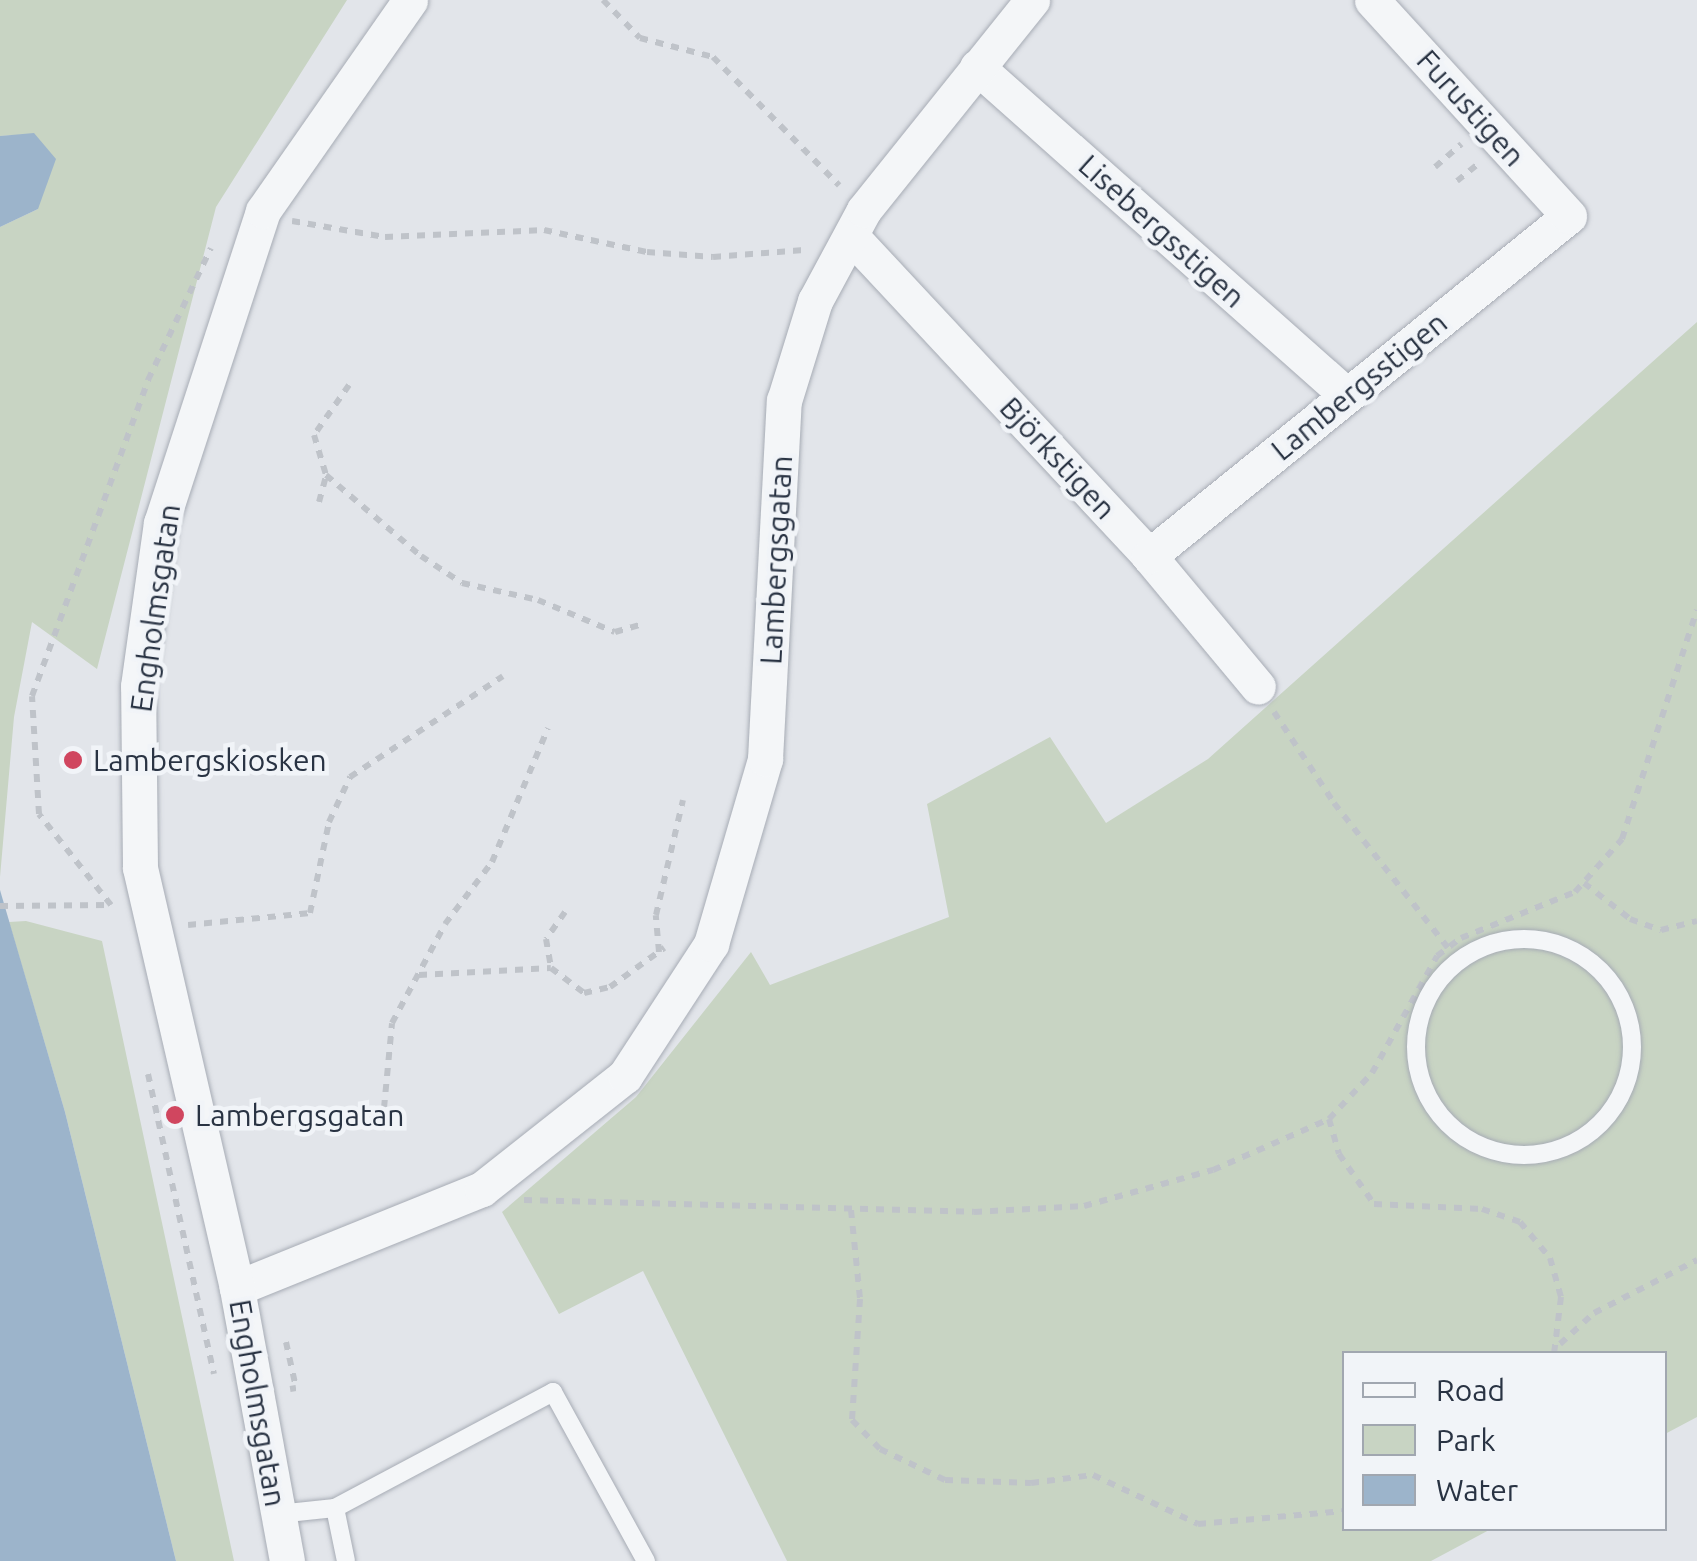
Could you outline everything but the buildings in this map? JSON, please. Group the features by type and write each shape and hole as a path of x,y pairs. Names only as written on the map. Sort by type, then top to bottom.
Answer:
{"street":[{"name":"Engholmsgatan","path":"286,1561 237,1288 140,868 138,686 161,523 263,211 410,0"},
{"name":"Lambergsgatan","path":"237,1288 466,1196 624,1076 711,944 765,759 784,400 815,301 852,233 1032,0"},
{"name":"Furustigen","path":"1372,0 1569,216"},
{"name":"Lisebergsstigen","path":"978,67 1347,396"},
{"name":"Lambergsstigen","path":"1149,556 1569,216"},
{"name":"Björkstigen","path":"852,233 1149,556 1258,687"}],"lane":[{"path":"1507,940 1536,940 1588,960 1608,980 1623,1004 1631,1059 1611,1111 1592,1132 1540,1154 1512,1155 1460,1134 1439,1115 1416,1065 1416,1035 1423,1008 1452,955 1507,940"},
{"path":"278,1514 335,1508 553,1392 646,1561"},
{"path":"335,1508 346,1561"}],"path":[{"path":"263,211 357,236 544,230 696,256 790,248 852,233 713,57 640,38 603,0"},
{"path":"319,502 326,475 314,435 349,386"},
{"path":"326,475 444,575 538,600 615,632 640,625"},
{"path":"466,1196 851,1210 1084,1206 1213,1170 1329,1119 1372,1074 1436,956 1452,955 1583,882 1622,840 1697,610"},
{"path":"153,932 244,916 310,913 329,822 350,776 502,676"},
{"path":"1258,687 1334,803 1452,955"},
{"path":"384,1108 392,1023 418,975 492,862 548,728"},
{"path":"659,954 656,915 683,800"},
{"path":"1583,882 1630,919 1661,930 1697,921"},
{"path":"0,906 111,904"},
{"path":"565,912 546,939 551,968 571,987 599,992 659,954 687,927 711,944"},
{"path":"418,975 551,968"},
{"path":"1329,1119 1356,1187 1374,1204 1482,1209 1520,1222 1550,1258 1561,1298 1559,1344"},
{"path":"851,1210 860,1298 852,1420 880,1449 945,1480 1031,1482 1093,1475 1198,1524 1342,1512"},
{"path":"1556,1351 1594,1313 1697,1260"}],"green space":[{"path":"0,0 347,0 216,207 97,669 32,622 14,717 0,877 0,227 38,209 34,134 0,136"},
{"path":"1697,322 1697,1417 1667,1433 1667,1351 1342,1351 1342,1531 1487,1531 1431,1561 787,1561 643,1271 559,1314 502,1212 636,1097 751,952 770,985 949,917 927,804 1050,737 1106,823 1208,759"},
{"path":"26,921 102,941 234,1561 176,1561 65,1112 9,922"}],"water":[{"path":"34,133 56,159 38,209 0,227 0,136"},
{"path":"0,890 65,1112 176,1561 0,1561"}],"place":[{"name":"Lambergskiosken","path":"73,760"},
{"name":"Lambergsgatan","path":"175,1115"}]}
